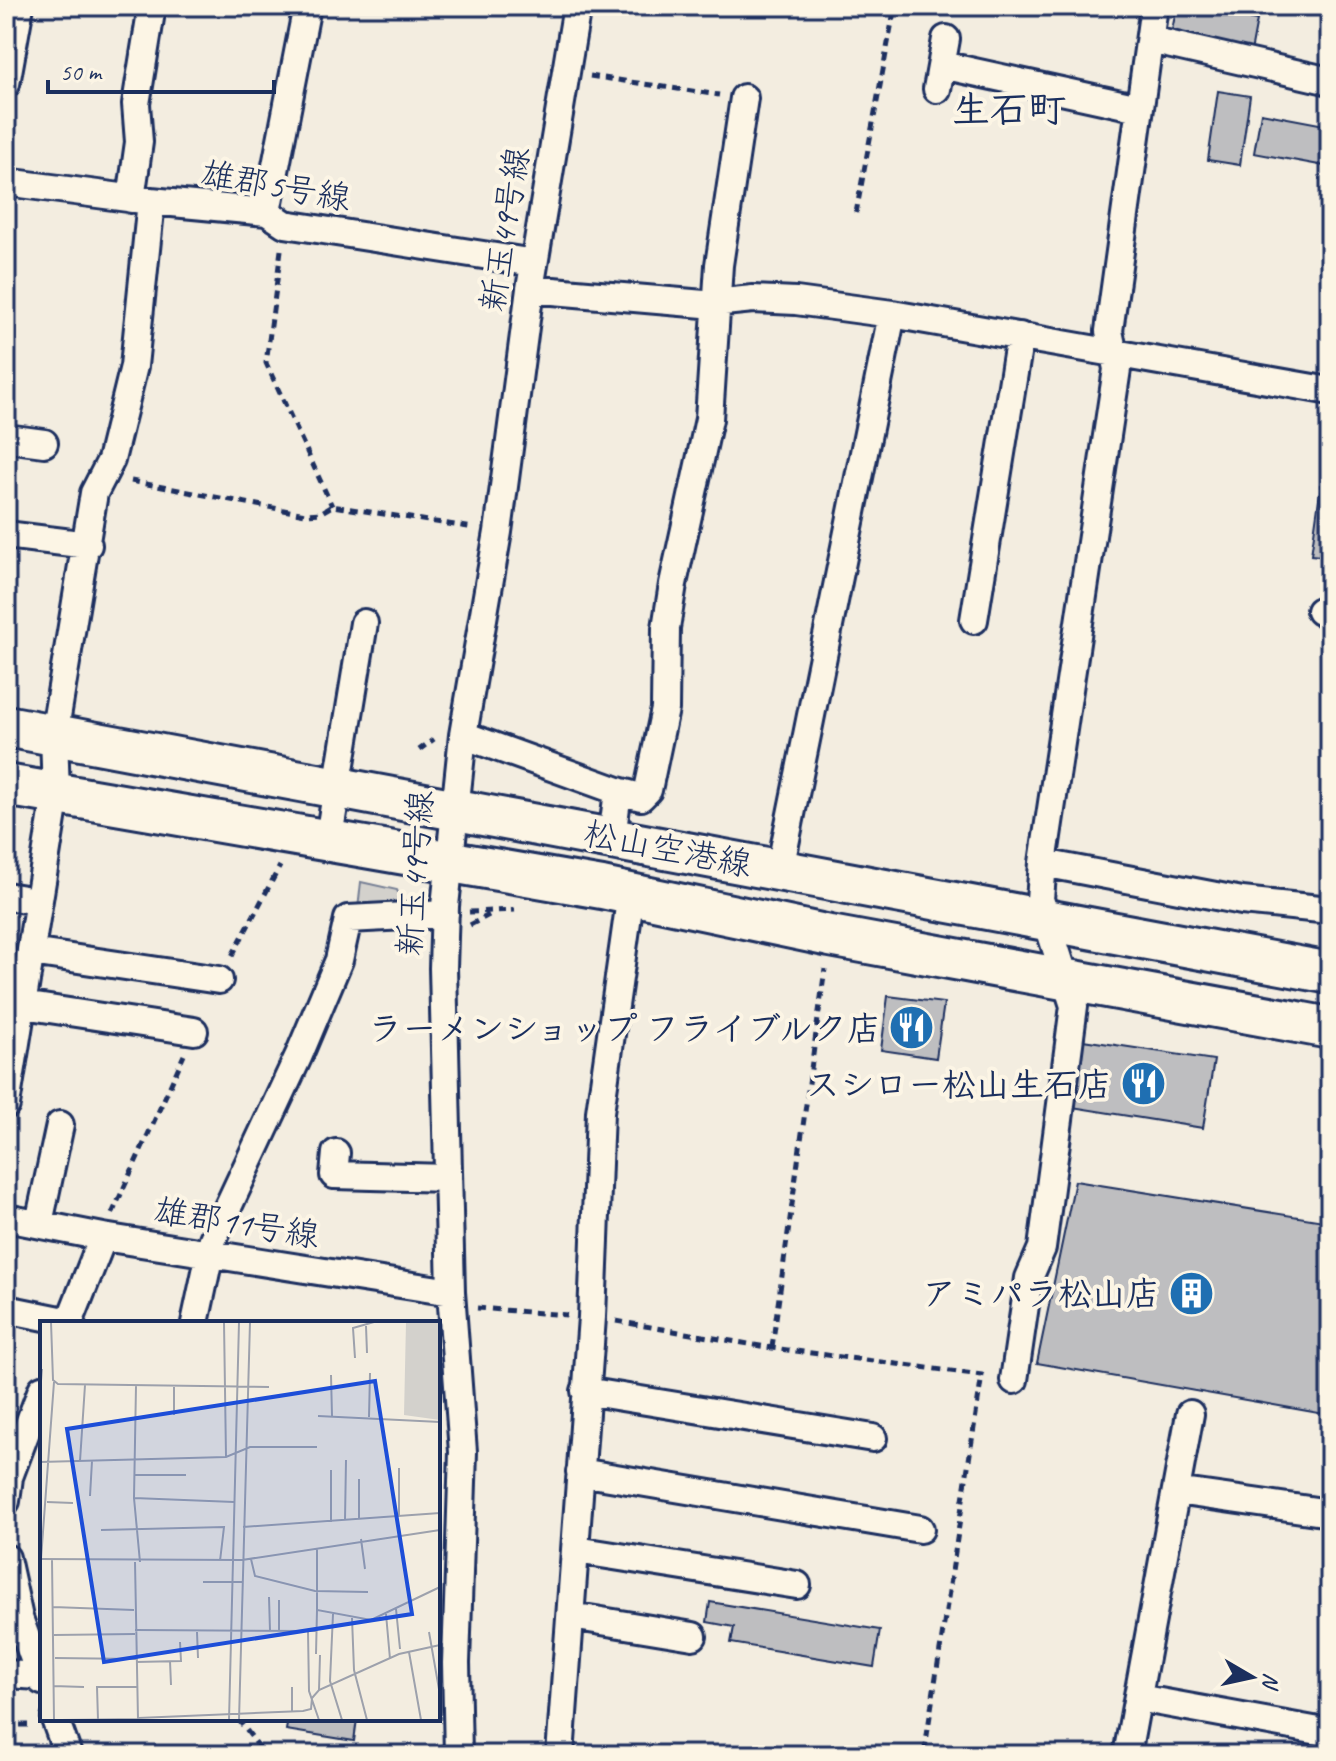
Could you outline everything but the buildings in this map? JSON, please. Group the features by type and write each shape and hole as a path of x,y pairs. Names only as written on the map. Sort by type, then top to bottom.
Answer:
{"main road":[{"name":"松山空港線","path":"6,726 1330,973"},
{"name":"松山空港線","path":"6,785 631,893 830,936 1330,1028"}],"street":[{"path":"6,84 20,6"},
{"path":"6,1105 56,794 54,735 88,545 94,493 117,439 134,366 141,200 136,104 152,6"},
{"path":"276,218 307,6"},
{"name":"新玉49号線","path":"458,1755 449,1545 463,1452 451,1292 448,1178 445,914 448,861 463,735 498,532 532,276 577,6"},
{"path":"1014,1380 1029,1278 1042,1248 1074,1006 1068,979 1040,899 1043,863 1117,369 1109,331 1154,6"},
{"path":"946,39 939,77 1139,108"},
{"path":"1150,40 1330,81"},
{"path":"463,735 618,791 641,797 648,790 665,709 668,613 709,419 719,265 744,98"},
{"name":"雄郡5号線","path":"6,182 276,218 532,276 718,303 753,299 796,301 892,314 1330,391"},
{"path":"780,869 892,314"},
{"path":"974,620 1020,336"},
{"path":"6,438 44,443"},
{"path":"6,535 88,545"},
{"path":"328,843 364,623"},
{"path":"612,838 618,791"},
{"path":"1043,863 1242,901 1330,910"},
{"path":"560,1755 576,1550 600,1112 631,893"},
{"path":"6,896 37,901"},
{"path":"195,1321 209,1255 333,973 348,919 445,914"},
{"path":"31,952 219,980"},
{"path":"23,1005 194,1031"},
{"path":"39,1223 60,1125"},
{"path":"336,1153 334,1175 448,1178"},
{"path":"6,1218 103,1237"},
{"name":"雄郡11号線","path":"70,1321 103,1237 451,1292"},
{"path":"6,1309 65,1321"},
{"path":"585,1391 873,1438"},
{"path":"6,1501 16,1424 40,1392"},
{"path":"1127,1755 1190,1414"},
{"path":"580,1472 920,1529"},
{"path":"1176,1491 1330,1513"},
{"path":"576,1550 797,1585"},
{"path":"6,1558 13,1617 40,1676"},
{"path":"571,1616 693,1636"},
{"path":"6,1674 40,1678"},
{"path":"1138,1698 1330,1733"},
{"path":"56,1721 68,1755"}],"path":[{"path":"856,213 895,6"},
{"path":"566,72 744,98"},
{"path":"276,218 266,363 332,506"},
{"path":"103,475 305,514 320,513 332,506 498,532"},
{"path":"772,1348 830,936"},
{"path":"240,1721 265,1755"}],"shaded area":[{"path":"361,882 397,890 402,902 399,906 358,909"}],"place":[{"name":"ラーメンショップ フライブルク店","path":"912,1028"},
{"name":"スシロー松山生石店","path":"1143,1084"},
{"name":"アミパラ松山店","path":"1191,1293"}],"district":[{"name":"生石町","path":"1009,109"}]}
